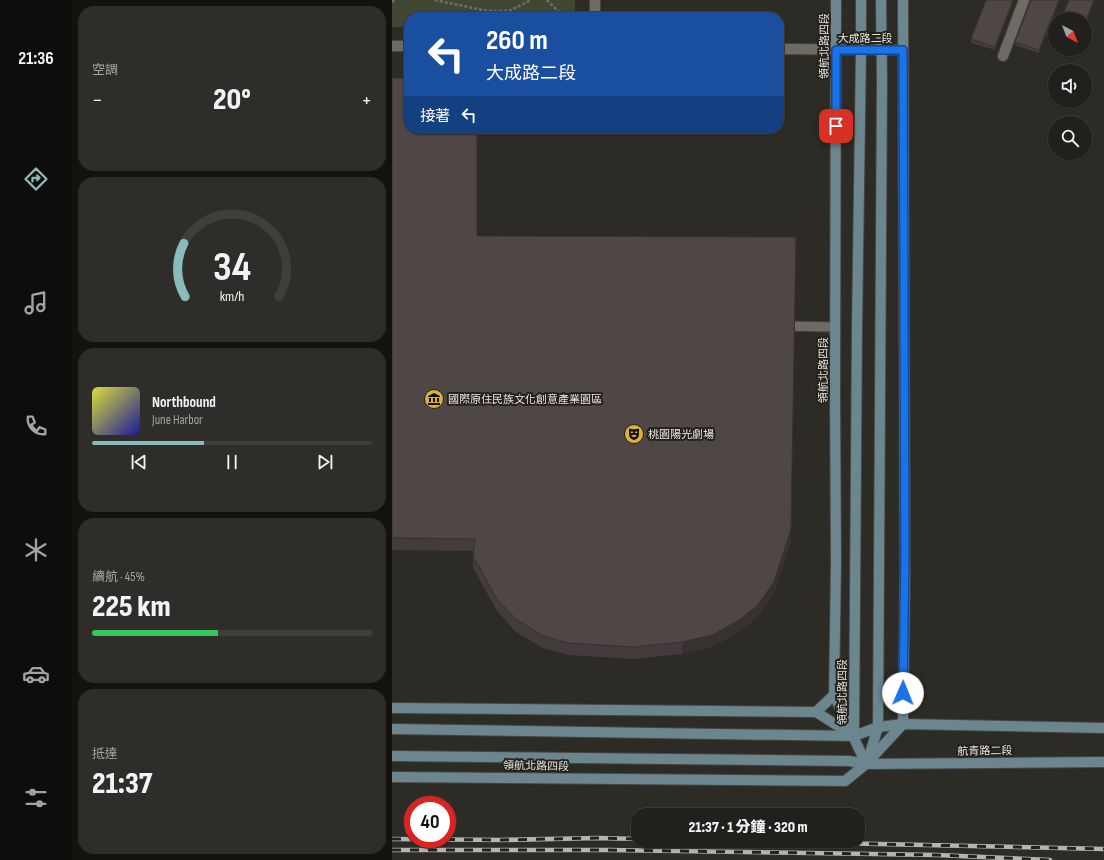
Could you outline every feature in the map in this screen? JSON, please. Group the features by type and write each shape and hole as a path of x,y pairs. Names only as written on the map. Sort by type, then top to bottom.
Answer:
{"street":[{"path":"595,0 595,12"},
{"name":"領航北路四段","path":"836,0 836,562 834,695 866,764"},
{"name":"領航北路四段","path":"854,736 861,50 860,0"},
{"path":"866,764 878,727 881,0"},
{"path":"903,0 905,571 903,724 1104,728"},
{"path":"1003,56 1024,0"},
{"path":"392,46 404,46"},
{"name":"大成路二段","path":"784,49 903,50"},
{"path":"392,708 816,712 834,695"},
{"name":"領航北路四段","path":"816,712 854,736"},
{"name":"領航北路四段","path":"392,729 854,736 878,727 903,724"},
{"name":"領航北路四段","path":"392,777 845,781 866,764 903,724"},
{"name":"領航北路四段","path":"392,756 848,762 866,764"},
{"name":"航青路二段","path":"866,764 1104,762"}],"lane":[{"path":"778,326 835,327"}],"path":[{"path":"435,0 487,11 509,11 531,0"},
{"path":"547,0 559,12"}],"green space":[{"path":"392,0 575,0 575,12 404,12 404,27 392,27"}],"building":[{"path":"986,0 1013,0 995,47 971,39"},
{"path":"1031,0 1059,0 1054,12 1048,12 1048,28 1039,50 1015,42"},
{"path":"1069,0 1094,0 1089,12 1064,12"},
{"name":"桃園陽光劇場","path":"392,78 404,78 404,134 477,134 477,236 796,237 791,529 774,582 757,606 739,620 712,635 682,642 633,647 568,643 543,636 516,619 497,599 473,556 475,539 392,538"}],"railway":[{"path":"392,839 631,839"},
{"path":"865,844 1104,849"},
{"path":"392,850 608,850 937,855 1050,860"}],"place":[{"name":"國際原住民族文化創意產業園區","path":"434,399"},
{"name":"桃園陽光劇場","path":"634,434"}],"route":[{"path":"836,126 836,50 903,50 905,571 903,693"}]}
